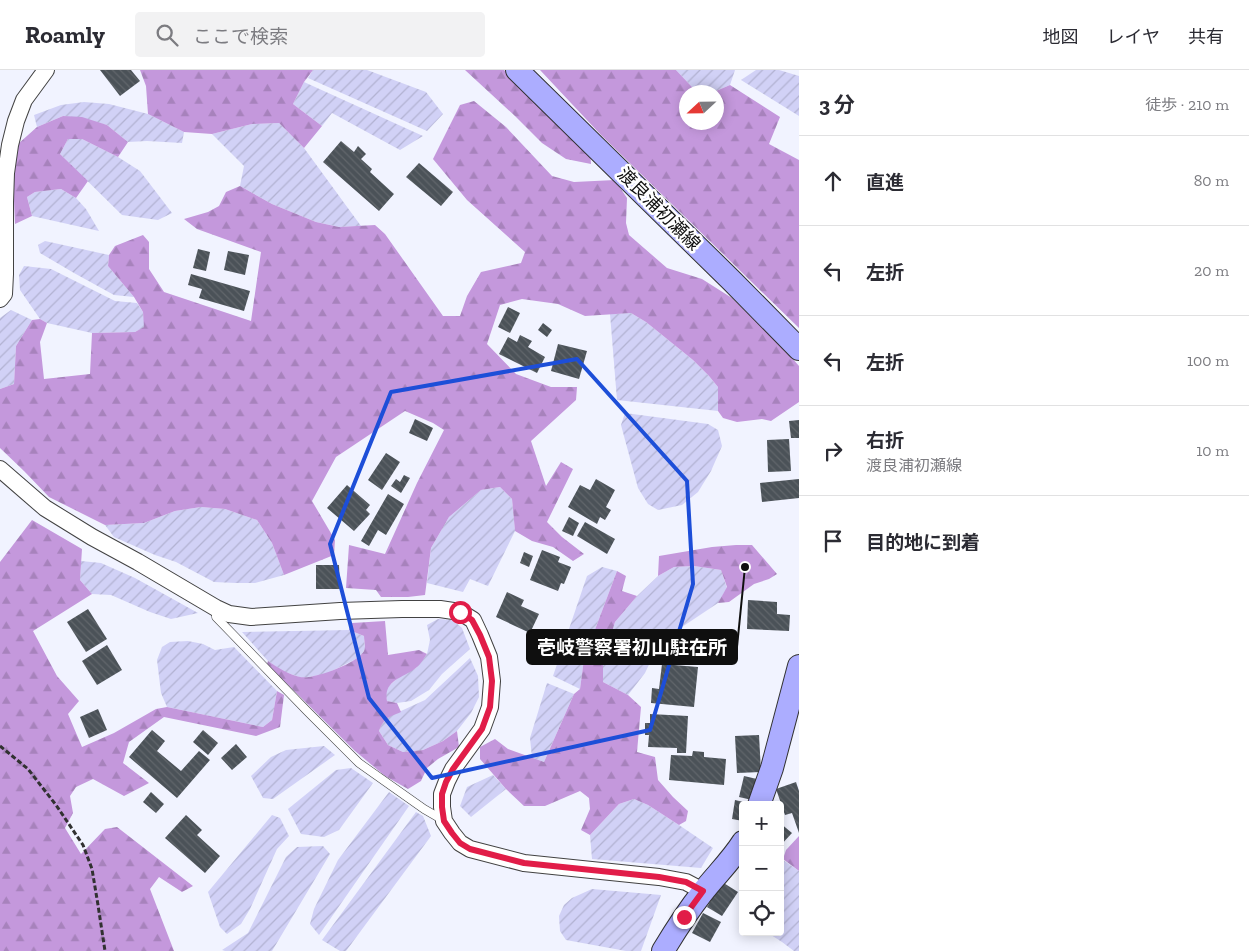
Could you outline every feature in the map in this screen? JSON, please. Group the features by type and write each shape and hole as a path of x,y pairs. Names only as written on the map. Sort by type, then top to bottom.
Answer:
{"main road":[{"name":"渡良浦初瀬線","path":"517,70 799,349"},
{"path":"760,801 772,768 799,666"},
{"path":"663,951 703,891 740,846"}],"street":[{"path":"0,299 4,294 6,173 10,145 24,100 46,70"},
{"path":"0,469 45,508 92,537 229,614 251,617 340,611 440,608 460,612 472,620 489,657 492,681 490,707 482,729 453,769 442,794 444,821 460,843 470,849 524,863 659,877 686,882 703,891"}],"lane":[{"path":"216,608 216,617 307,712 359,762 424,809 444,821"}],"path":[{"path":"0,746 28,769 56,805 83,845 92,869 105,951"}],"highlighted area":[{"path":"577,359 687,481 693,584 650,730 432,778 369,698 330,544 391,392"}],"shaded area":[{"path":"313,70 367,70 426,92 443,114 427,131 308,78"},
{"path":"676,70 735,70 730,85 724,88 724,85 690,85"},
{"path":"756,70 779,70 799,76 799,116 741,80"},
{"path":"304,82 423,136 400,150 332,113 322,126 293,104"},
{"path":"84,102 109,104 148,114 184,132 182,143 128,142 107,125 63,116 37,127 34,115 61,105"},
{"path":"279,123 304,148 361,226 339,227 316,222 272,204 240,186 244,166 212,134 252,124"},
{"path":"68,139 82,139 118,157 140,171 172,213 158,220 122,215 60,154"},
{"path":"61,189 76,198 86,209 99,231 32,216 27,197 35,192"},
{"path":"45,241 109,255 108,266 134,297 114,295 40,253 38,245"},
{"path":"24,266 51,269 115,301 137,303 143,312 145,327 135,332 92,333 47,323 40,319 20,290 19,275"},
{"path":"11,310 32,320 16,346 14,384 0,389 0,318"},
{"path":"631,313 646,322 693,360 709,376 718,387 718,411 617,400 610,314"},
{"path":"625,413 708,424 718,430 722,446 711,471 698,492 682,505 658,510 648,504 638,488 621,425"},
{"path":"500,487 512,499 515,531 488,586 470,579 463,592 427,583 431,548 449,517 481,490"},
{"path":"201,507 225,509 257,520 272,543 284,575 255,583 214,582 176,562 114,537 105,525 144,523 175,511"},
{"path":"81,561 101,563 135,578 198,613 171,619 111,595 92,594 80,580"},
{"path":"694,566 721,570 727,588 718,603 676,631 656,650 645,673 628,695 603,682 603,662 615,622 637,596 658,576 674,567"},
{"path":"602,567 617,571 584,659 580,689 553,676 587,576"},
{"path":"438,619 453,620 462,628 470,649 442,674 429,690 411,701 397,703 387,701 385,693 389,686 399,677 416,668 427,654 430,640 427,625"},
{"path":"349,630 364,636 365,649 360,657 326,674 302,678 282,671 268,661 242,632"},
{"path":"188,641 203,644 215,650 234,647 277,691 272,720 263,727 167,707 161,693 157,660 162,647 170,642"},
{"path":"470,658 478,676 479,697 471,713 457,731 443,741 423,750 403,752 388,745 379,731 382,723 390,716 425,700"},
{"path":"547,683 574,694 544,762 532,758 530,738"},
{"path":"324,746 335,755 273,799 263,798 251,776 271,757 286,750"},
{"path":"351,768 373,783 339,830 324,837 301,834 288,809 336,770"},
{"path":"493,775 506,789 471,817 460,806 467,787"},
{"path":"389,792 409,806 319,935 310,924 314,909 338,860"},
{"path":"634,799 648,805 713,848 701,868 592,859 590,835 619,804"},
{"path":"416,812 423,816 431,836 346,951 340,951 322,940"},
{"path":"272,815 280,818 289,836 277,849 250,909 241,924 227,934 220,927 208,892"},
{"path":"323,846 330,854 272,951 222,950 248,933 286,857 297,847"},
{"path":"784,861 799,871 799,951 794,951 773,936 784,936"},
{"path":"592,889 661,895 641,951 626,951 566,940 560,931 559,916 564,905 572,898"}],"green space":[{"path":"140,70 313,70 304,82 293,104 322,126 304,148 279,123 252,124 212,134 184,132 148,114 146,86"},
{"path":"465,70 504,70 590,151 591,164 566,159 542,143"},
{"path":"540,70 676,70 690,85 679,85 679,130 724,130 724,88 730,85 780,117 769,144 799,160 799,328 601,135"},
{"path":"474,101 506,127 552,176 574,182 615,180 627,198 626,223 629,235 667,268 702,279 732,298 783,348 799,366 799,402 771,421 762,419 737,422 723,418 718,411 718,387 709,376 693,360 646,322 631,313 585,316 558,304 522,299 500,305 487,344 516,374 551,387 577,387 576,400 531,441 546,486 561,462 573,469 547,522 562,537 584,554 573,561 553,547 532,541 515,531 512,499 500,487 481,490 449,517 431,548 425,595 408,597 381,597 376,590 346,588 349,545 385,554 417,483 444,430 405,411 336,457 312,501 335,540 334,555 284,575 272,543 257,520 225,509 201,507 175,511 144,523 105,525 49,497 0,448 0,389 14,384 16,346 32,320 40,319 47,323 40,342 44,379 90,374 92,333 135,332 144,327 143,312 134,297 108,266 109,255 115,246 143,235 149,242 149,269 164,292 251,321 261,252 197,229 184,219 208,212 219,206 226,192 240,186 272,204 316,222 339,227 375,225 385,234 443,316 460,316 467,296 481,272 521,263 525,252 467,200 433,159 460,105"},
{"path":"63,116 82,117 107,125 128,142 118,157 82,139 68,139 60,154 88,181 76,198 61,189 35,192 27,197 32,216 15,224 13,178 18,144 37,127"},
{"path":"32,520 82,549 80,580 92,594 33,631 57,676 79,701 68,714 82,747 114,733 156,709 167,707 263,727 272,720 277,691 284,695 280,727 256,736 164,717 129,742 123,763 149,783 124,796 93,779 76,787 70,796 73,813 65,828 81,854 105,829 117,827 193,886 182,892 159,877 150,889 174,951 0,951 0,562"},
{"path":"736,545 752,545 777,574 754,584 729,602 718,603 727,587 721,570 694,566 674,567 658,576 659,556"},
{"path":"617,571 626,576 622,591 637,596 615,622 603,662 603,682 628,695 641,707 637,752 655,757 658,780 688,811 686,821 679,825 648,805 634,799 619,804 590,835 581,830 590,809 589,798 580,791 545,806 524,806 506,789 480,759 480,747 495,739 508,749 544,762 574,694 580,689 584,659"},
{"path":"385,621 388,655 419,650 427,654 418,666 396,680 388,688 387,701 397,703 401,712 387,718 379,731 388,745 403,752 423,750 443,741 457,731 459,747 427,768 421,781 408,789 385,776 355,751 267,664 268,661 300,677 315,676 335,670 353,661 364,651 364,636 349,630 352,623"},
{"path":"799,836 799,871 784,860 786,850"}],"building":[{"path":"100,70 131,70 140,81 120,96"},
{"path":"341,141 354,152 358,146 366,154 361,159 372,169 370,172 394,194 379,211 323,162"},
{"path":"419,163 453,192 441,206 406,177"},
{"path":"198,249 210,252 206,271 193,268"},
{"path":"228,251 249,255 245,275 224,270"},
{"path":"191,274 250,291 244,311 199,298 202,289 188,285"},
{"path":"508,307 520,313 510,333 498,327"},
{"path":"543,323 552,330 547,337 538,330"},
{"path":"520,335 532,341 528,347 545,357 537,373 499,354 508,337 517,342"},
{"path":"558,344 587,351 579,379 551,371"},
{"path":"415,419 433,428 427,441 409,433"},
{"path":"799,420 799,438 791,438 789,421"},
{"path":"789,439 791,471 768,472 767,440"},
{"path":"386,453 400,462 382,490 368,480"},
{"path":"404,475 410,478 401,493 391,486 396,479 400,482"},
{"path":"596,479 615,490 606,507 611,510 605,520 600,517 597,524 568,507 580,485 590,490"},
{"path":"799,479 799,498 762,502 760,483"},
{"path":"347,485 370,505 366,510 370,514 354,531 327,508"},
{"path":"388,494 404,504 386,535 378,530 369,546 361,541"},
{"path":"569,517 579,523 573,536 562,531"},
{"path":"585,522 615,539 607,554 577,536"},
{"path":"542,550 560,557 558,562 571,567 564,584 561,583 558,591 530,580"},
{"path":"524,552 533,556 529,567 520,563"},
{"path":"316,565 339,565 340,589 316,589"},
{"path":"507,592 524,600 521,606 539,614 530,633 496,617"},
{"path":"748,600 777,602 777,614 790,615 789,631 747,629"},
{"path":"88,609 107,639 86,652 67,622"},
{"path":"684,632 710,635 707,665 673,662 674,649 682,650"},
{"path":"107,645 122,670 97,685 82,661"},
{"path":"662,664 698,667 694,707 651,703 652,688 659,689"},
{"path":"98,709 107,730 89,738 80,717"},
{"path":"650,714 688,716 686,753 677,753 677,748 648,747 649,735 645,735 645,723 650,723"},
{"path":"152,730 165,741 157,751 181,771 199,751 210,760 177,798 129,757"},
{"path":"203,730 218,743 208,755 193,742"},
{"path":"759,735 761,772 737,773 735,736"},
{"path":"236,744 247,757 232,770 221,758"},
{"path":"693,751 704,752 704,757 726,759 724,785 669,780 671,755 692,756"},
{"path":"744,776 757,779 752,800 739,797"},
{"path":"796,782 799,791 799,833 792,813 785,815 784,801 780,801 776,789"},
{"path":"151,792 164,804 156,813 143,802"},
{"path":"735,800 739,801 739,820 732,819"},
{"path":"186,815 202,830 197,835 220,856 205,873 165,838"},
{"path":"784,826 792,833 784,842"},
{"path":"722,882 738,892 722,916 707,907"},
{"path":"703,913 721,922 710,942 692,933"}],"place":[{"name":"壱岐警察署初山駐在所","path":"745,567"}],"route":[{"path":"460,612 472,620 480,635 489,657 492,681 490,707 482,729 453,769 442,794 444,821 452,833 460,843 470,849 524,863 659,877 686,882 703,891 684,917"}]}
